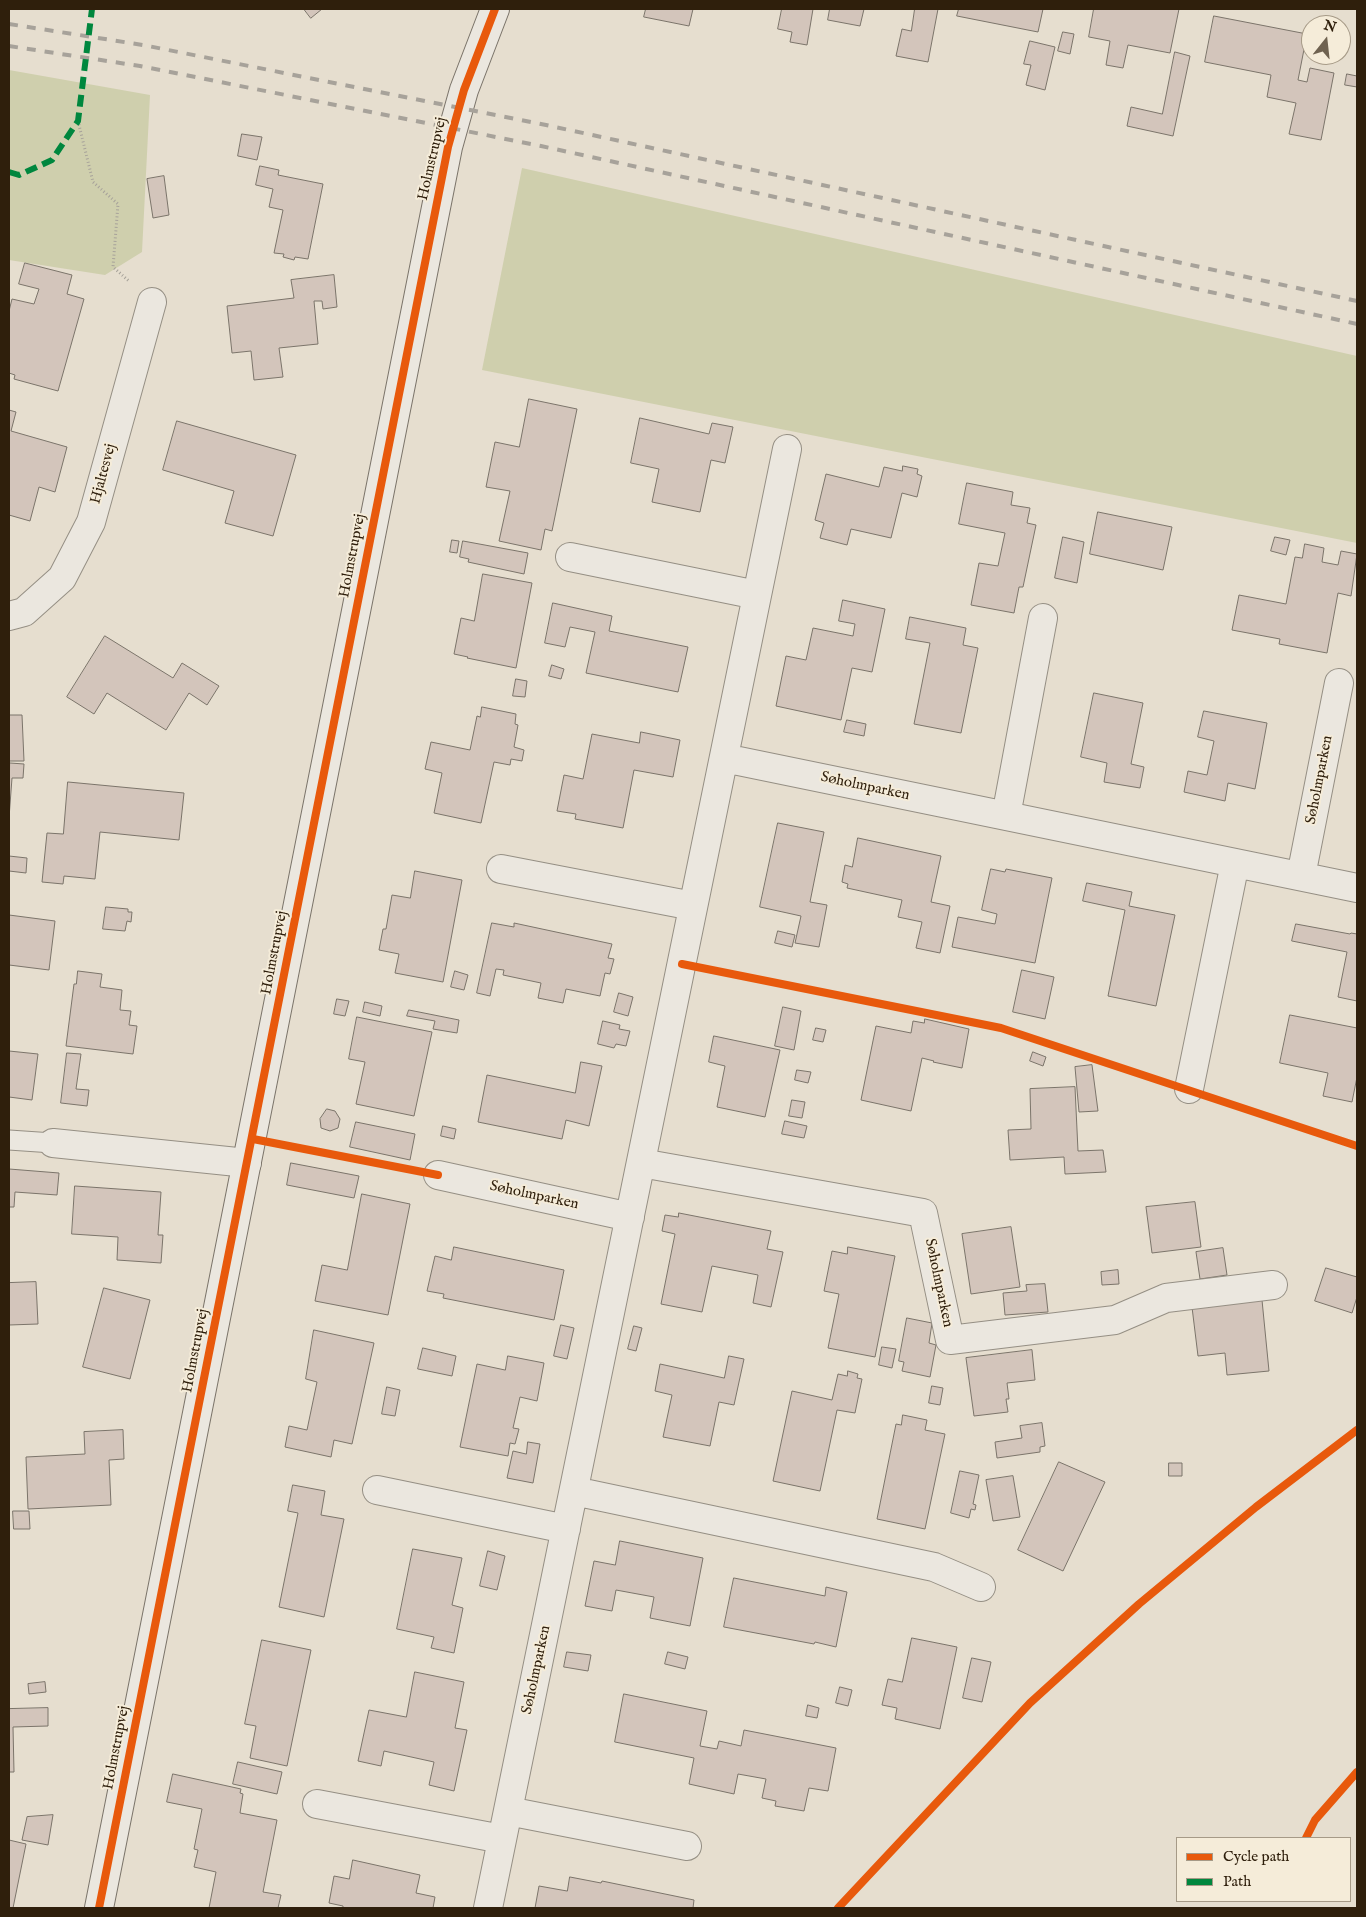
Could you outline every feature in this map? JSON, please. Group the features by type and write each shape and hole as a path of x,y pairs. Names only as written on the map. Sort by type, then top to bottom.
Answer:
{"street":[{"name":"Holmstrupvej","path":"99,1908 448,148 464,90 495,9"},
{"name":"Hjaltesvej","path":"9,616 24,612 62,578 91,522 152,302"},
{"name":"Søholmparken","path":"488,1908 787,449"},
{"path":"570,557 757,595"},
{"path":"1006,816 1043,618"},
{"name":"Søholmparken","path":"1301,876 1339,683"},
{"name":"Søholmparken","path":"724,758 1357,888"},
{"path":"1189,1089 1235,863"},
{"path":"501,869 693,906"},
{"path":"53,1143 247,1163"},
{"name":"Søholmparken","path":"641,1163 923,1213 950,1340 1115,1320 1166,1298 1273,1285"},
{"name":"Søholmparken","path":"438,1175 630,1217"},
{"path":"377,1490 566,1528"},
{"path":"574,1492 934,1567 981,1587"},
{"path":"316,1804 502,1839"},
{"path":"508,1811 688,1846"}],"lane":[{"path":"9,1140 53,1143"}],"path":[{"path":"78,121 93,182 118,204 113,267 152,302"}],"green space":[{"path":"9,70 150,95 142,252 105,275 9,260"},
{"path":"522,168 1357,356 1357,543 482,370"}],"building":[{"path":"304,9 322,9 311,18"},
{"path":"646,9 693,9 689,26 644,17"},
{"path":"782,9 813,9 807,45 790,42 792,32 778,29"},
{"path":"830,9 864,9 860,26 828,20"},
{"path":"915,9 938,9 928,62 896,56 902,29 911,31"},
{"path":"959,9 1043,9 1038,32 957,16"},
{"path":"1094,9 1179,9 1170,53 1128,45 1123,68 1106,65 1110,41 1089,37"},
{"path":"1214,16 1301,33 1301,65 1298,80 1307,82 1310,68 1334,73 1321,140 1289,134 1296,103 1267,97 1271,75 1205,62"},
{"path":"1063,32 1074,34 1070,54 1058,51"},
{"path":"1030,41 1055,47 1045,90 1026,85 1031,65 1024,64"},
{"path":"1175,52 1190,56 1173,136 1127,126 1131,107 1162,114"},
{"path":"1347,74 1357,76 1357,87 1345,85"},
{"path":"242,134 262,137 257,160 238,156"},
{"path":"260,166 279,170 278,175 323,184 308,259 295,257 294,260 283,257 284,254 274,253 283,210 269,207 273,189 256,185"},
{"path":"164,176 169,215 153,218 147,179"},
{"path":"25,263 72,275 67,294 84,299 58,391 14,379 15,375 9,373 9,311 12,299 34,304 39,289 19,284"},
{"path":"334,275 337,307 323,309 322,301 314,301 318,344 279,348 283,377 254,380 251,351 232,353 227,306 294,298 291,280"},
{"path":"529,399 577,409 552,531 545,529 541,550 499,541 510,491 486,487 495,442 519,447"},
{"path":"9,410 16,412 11,431 67,447 55,492 39,487 30,521 9,515"},
{"path":"640,418 709,434 712,423 733,427 725,463 711,460 700,512 652,502 659,469 631,463"},
{"path":"177,421 296,455 273,536 225,523 234,491 163,470"},
{"path":"903,466 918,469 917,474 922,476 917,497 902,493 891,538 851,529 847,545 820,538 824,523 815,520 826,474 879,487 884,467 902,471"},
{"path":"967,483 1013,492 1011,505 1030,508 1027,523 1036,525 1023,587 1019,587 1014,613 971,605 979,563 998,566 1005,533 959,524"},
{"path":"1098,512 1172,527 1163,570 1090,554"},
{"path":"1063,537 1084,542 1077,583 1055,578"},
{"path":"1275,537 1290,540 1286,555 1271,551"},
{"path":"452,540 459,541 457,553 450,552"},
{"path":"463,541 528,553 524,574 468,562 469,559 460,557"},
{"path":"1305,544 1324,548 1322,562 1338,565 1341,551 1357,554 1351,596 1338,593 1327,653 1279,644 1280,639 1232,630 1239,595 1286,604 1295,557 1302,558"},
{"path":"483,574 532,583 516,668 454,654 461,618 474,621"},
{"path":"843,600 885,609 872,672 852,668 841,720 776,706 786,656 806,660 813,628 853,636 855,624 839,621"},
{"path":"553,603 612,616 609,631 688,647 678,692 586,673 595,632 570,627 565,647 545,643"},
{"path":"910,617 966,628 963,645 978,648 961,733 914,724 930,643 906,639"},
{"path":"105,636 173,678 182,663 219,686 207,705 189,693 166,730 107,693 94,714 67,697"},
{"path":"552,665 564,669 561,679 549,676"},
{"path":"516,679 527,681 525,697 513,696"},
{"path":"1094,693 1143,703 1131,764 1144,767 1140,788 1104,782 1107,763 1081,757"},
{"path":"482,707 516,714 515,724 518,725 514,747 524,750 522,761 511,759 510,765 494,762 481,823 434,813 442,773 425,769 431,742 470,750 477,716 480,717"},
{"path":"1204,711 1267,723 1255,789 1228,783 1225,801 1184,792 1188,771 1207,775 1214,741 1198,737"},
{"path":"9,715 22,715 24,761 9,761"},
{"path":"847,720 866,724 864,736 844,732"},
{"path":"641,732 680,740 673,777 634,770 623,828 575,819 576,814 557,811 564,775 583,779 592,734 639,743"},
{"path":"10,763 24,764 23,778 12,778 9,818"},
{"path":"68,782 184,793 179,840 100,832 95,879 64,876 63,884 42,882 47,833 63,834"},
{"path":"778,823 824,832 810,902 827,905 819,947 795,943 801,916 760,907"},
{"path":"858,838 941,856 931,902 950,906 940,953 916,948 922,922 898,917 902,900 847,888 848,884 842,882 845,865 852,867"},
{"path":"9,856 27,858 26,873 9,871"},
{"path":"991,869 1005,872 1006,869 1052,878 1035,963 952,947 958,917 995,924 997,914 982,910"},
{"path":"415,871 462,880 443,982 395,973 399,954 379,950 383,929 386,929 392,895 410,898"},
{"path":"1087,883 1132,892 1129,906 1175,915 1156,1006 1108,996 1125,910 1083,901"},
{"path":"106,907 128,909 128,912 132,912 131,922 127,921 125,931 103,929"},
{"path":"9,915 55,921 49,970 9,965"},
{"path":"492,923 514,927 514,923 612,944 608,958 614,959 610,974 605,973 600,996 566,989 563,1003 538,998 541,983 503,975 504,970 496,969 490,996 477,993"},
{"path":"1296,924 1357,934 1357,1001 1338,997 1347,952 1292,941"},
{"path":"778,931 795,935 792,947 775,943"},
{"path":"1022,970 1054,977 1045,1019 1013,1012"},
{"path":"78,971 102,974 100,987 122,990 120,1010 131,1011 129,1025 137,1026 133,1054 66,1046 74,984 76,984"},
{"path":"455,971 468,975 464,990 451,987"},
{"path":"619,993 633,997 628,1016 614,1012"},
{"path":"337,999 349,1001 345,1016 334,1014"},
{"path":"365,1002 382,1006 380,1016 363,1012"},
{"path":"783,1007 801,1011 794,1050 775,1046"},
{"path":"409,1010 459,1020 457,1033 433,1029 435,1021 407,1016"},
{"path":"1290,1015 1357,1028 1357,1077 1352,1102 1323,1096 1328,1073 1280,1063"},
{"path":"357,1017 432,1032 414,1116 356,1104 365,1062 349,1059"},
{"path":"925,1019 969,1029 962,1068 922,1058 911,1111 861,1100 876,1026 911,1033 913,1021 924,1023"},
{"path":"603,1021 620,1025 619,1029 630,1031 626,1046 616,1044 614,1048 598,1044"},
{"path":"816,1028 826,1030 823,1042 813,1040"},
{"path":"714,1036 780,1050 765,1117 717,1107 725,1066 709,1062"},
{"path":"9,1051 38,1054 32,1100 9,1097"},
{"path":"1033,1052 1046,1057 1043,1066 1030,1061"},
{"path":"67,1053 81,1054 76,1089 89,1090 87,1106 61,1103"},
{"path":"581,1062 602,1066 589,1126 566,1120 562,1139 478,1122 487,1075 575,1093"},
{"path":"1092,1065 1098,1111 1079,1112 1075,1067"},
{"path":"797,1070 811,1072 808,1083 795,1080"},
{"path":"1075,1087 1078,1151 1103,1150 1106,1172 1065,1174 1064,1157 1010,1160 1008,1130 1031,1129 1030,1089"},
{"path":"792,1100 805,1102 802,1118 789,1116"},
{"path":"327,1109 335,1111 340,1119 338,1128 330,1131 321,1128 320,1119"},
{"path":"785,1121 807,1126 804,1138 782,1134"},
{"path":"356,1122 415,1134 410,1160 350,1147"},
{"path":"443,1126 456,1129 454,1139 441,1136"},
{"path":"291,1163 359,1176 354,1198 287,1185"},
{"path":"9,1169 59,1173 57,1195 15,1192 14,1207 9,1207"},
{"path":"75,1186 161,1192 158,1235 163,1235 161,1263 117,1260 118,1237 72,1234"},
{"path":"362,1194 410,1204 388,1315 315,1301 322,1265 347,1270"},
{"path":"1195,1202 1201,1247 1152,1253 1146,1207"},
{"path":"679,1213 771,1231 767,1249 783,1252 771,1307 753,1303 758,1275 712,1266 702,1312 661,1304 675,1234 662,1231 665,1215 678,1217"},
{"path":"1011,1227 1020,1287 971,1294 962,1234"},
{"path":"454,1247 564,1270 554,1320 443,1298 444,1294 427,1291 435,1256 451,1260"},
{"path":"848,1247 895,1256 875,1357 828,1348 839,1294 824,1291 832,1251 847,1254"},
{"path":"1223,1248 1227,1275 1200,1279 1196,1252"},
{"path":"1326,1268 1357,1277 1357,1297 1352,1313 1315,1301"},
{"path":"1118,1270 1119,1284 1102,1285 1101,1272"},
{"path":"36,1282 38,1324 9,1325 9,1283"},
{"path":"1045,1284 1048,1312 1005,1315 1003,1293 1027,1291 1026,1285"},
{"path":"104,1288 150,1300 130,1379 83,1367"},
{"path":"1262,1300 1269,1371 1227,1375 1225,1353 1198,1356 1192,1307"},
{"path":"907,1318 932,1323 929,1343 936,1345 930,1377 902,1371 904,1362 899,1361"},
{"path":"561,1325 574,1328 567,1359 554,1356"},
{"path":"634,1326 642,1328 636,1351 628,1349"},
{"path":"314,1330 374,1343 352,1444 334,1440 331,1457 285,1447 289,1426 307,1430 317,1382 306,1379"},
{"path":"882,1347 896,1349 892,1368 879,1365"},
{"path":"423,1348 456,1356 452,1376 418,1369"},
{"path":"1032,1350 1035,1380 1007,1383 1009,1399 1006,1399 1008,1412 974,1416 966,1358"},
{"path":"508,1356 544,1363 537,1401 520,1397 513,1428 519,1429 515,1444 510,1443 508,1456 460,1447 477,1364 505,1370"},
{"path":"729,1356 744,1359 734,1405 719,1402 710,1446 663,1437 672,1395 655,1391 660,1364 724,1378"},
{"path":"848,1371 858,1374 857,1378 862,1379 855,1413 837,1410 820,1491 773,1481 792,1391 832,1400 838,1374 847,1376"},
{"path":"932,1386 943,1388 940,1405 929,1403"},
{"path":"387,1387 400,1390 395,1416 382,1414"},
{"path":"903,1415 927,1420 925,1430 945,1434 925,1529 877,1519 896,1424 901,1425"},
{"path":"1042,1423 1045,1446 1040,1447 1040,1452 997,1458 995,1442 1022,1438 1020,1426"},
{"path":"123,1430 124,1459 109,1460 111,1505 28,1509 26,1457 85,1454 84,1432"},
{"path":"528,1442 540,1444 533,1483 507,1478 513,1451 526,1454"},
{"path":"1059,1462 1105,1482 1063,1571 1018,1550"},
{"path":"1169,1463 1182,1463 1182,1476 1169,1476"},
{"path":"960,1471 979,1475 973,1504 976,1505 975,1510 971,1509 969,1518 951,1513"},
{"path":"1013,1476 1020,1517 993,1521 986,1480"},
{"path":"293,1485 325,1491 321,1515 344,1519 324,1617 279,1607 298,1513 288,1511"},
{"path":"13,1511 29,1511 30,1529 14,1529"},
{"path":"620,1541 703,1558 690,1626 650,1618 654,1597 616,1590 612,1611 585,1606 594,1561 615,1565"},
{"path":"413,1549 462,1558 452,1605 463,1608 454,1653 431,1648 434,1637 397,1629"},
{"path":"488,1551 505,1556 497,1590 480,1586"},
{"path":"734,1578 825,1596 826,1587 847,1592 836,1647 724,1627"},
{"path":"912,1638 957,1647 940,1729 895,1719 897,1708 882,1705 888,1679 902,1682"},
{"path":"262,1640 311,1650 287,1766 250,1758 256,1726 245,1724"},
{"path":"567,1652 591,1655 588,1671 564,1667"},
{"path":"668,1652 688,1657 685,1669 665,1664"},
{"path":"972,1658 991,1662 982,1702 963,1698"},
{"path":"415,1672 464,1682 455,1728 467,1730 454,1791 429,1785 434,1762 384,1751 381,1766 358,1761 369,1710 406,1717"},
{"path":"45,1682 46,1692 29,1694 28,1684"},
{"path":"840,1687 852,1690 848,1706 836,1703"},
{"path":"624,1694 707,1711 700,1746 717,1749 719,1741 741,1746 744,1730 836,1748 828,1791 809,1788 804,1811 775,1806 776,1801 762,1798 766,1779 738,1774 734,1794 689,1784 694,1758 615,1742"},
{"path":"808,1705 819,1708 817,1718 806,1716"},
{"path":"48,1708 48,1726 13,1727 14,1772 9,1772 9,1709"},
{"path":"238,1762 282,1772 277,1794 233,1784"},
{"path":"173,1774 241,1789 240,1793 243,1794 240,1813 277,1820 263,1892 281,1895 278,1908 209,1908 216,1872 194,1867 198,1850 194,1849 202,1809 167,1802"},
{"path":"53,1815 48,1845 22,1840 27,1817"},
{"path":"9,1840 26,1844 13,1908 9,1908"},
{"path":"353,1860 420,1875 416,1893 435,1897 433,1908 343,1908 343,1906 329,1903 334,1876 349,1879"},
{"path":"570,1877 601,1883 602,1881 694,1900 693,1908 535,1908 539,1886 567,1891"}],"railway":[{"path":"9,24 143,45 546,125 1357,301"},
{"path":"9,46 140,66 541,146 1357,324"}],"marked path":[{"path":"9,172 19,175 52,160 78,121 92,9"}],"cycle path":[{"path":"99,1908 448,147 464,90 495,9"},
{"path":"682,964 1001,1028 1357,1146"},
{"path":"253,1139 438,1175"},
{"path":"838,1908 1030,1703 1139,1604 1256,1507 1357,1430"},
{"path":"1306,1837 1315,1820 1357,1772"}]}
